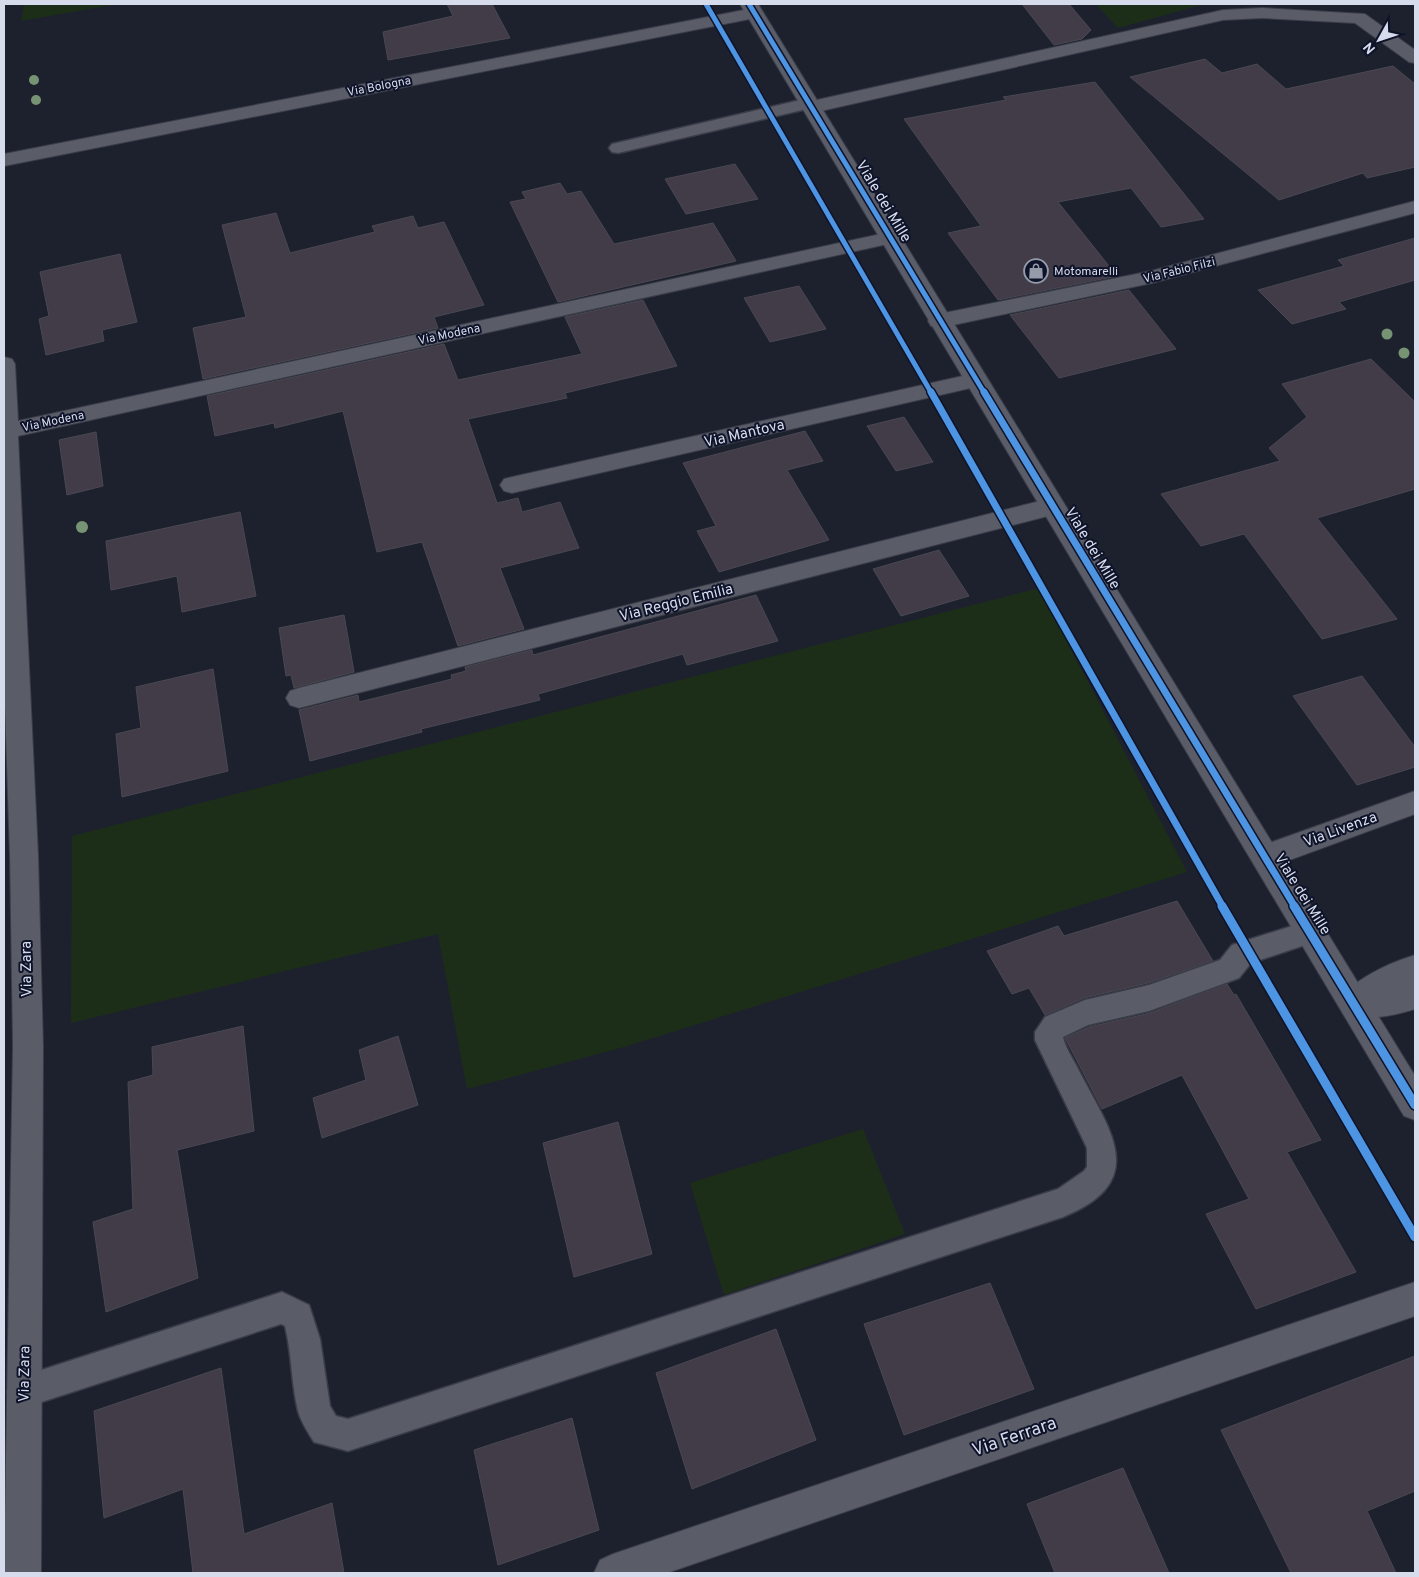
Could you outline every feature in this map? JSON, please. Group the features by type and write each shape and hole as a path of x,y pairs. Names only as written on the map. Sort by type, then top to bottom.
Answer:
{"street":[{"name":"Viale dei Mille","path":"752,9 1415,1105"},
{"name":"Via Bologna","path":"4,160 752,9"},
{"path":"811,105 1223,14 1262,13 1359,18 1415,58"},
{"name":"Via Fabio Filzi","path":"939,321 1152,277 1415,207"},
{"name":"Via Modena","path":"7,431 890,238"},
{"name":"Via Zara","path":"4,364 24,855 28,1046 22,1573"},
{"name":"Via Mantova","path":"512,485 976,380"},
{"name":"Via Reggio Emilia","path":"299,698 1052,507"},
{"name":"Via Livenza","path":"1265,857 1415,802"},
{"path":"1354,1004 1394,976 1415,968"},
{"path":"1354,1004 1391,1002 1415,995"},
{"name":"Via Ferrara","path":"613,1573 1415,1299"}],"lane":[{"path":"618,148 718,126 770,111 811,105"},
{"path":"23,1392 282,1308 298,1316 304,1339 314,1411 326,1430 348,1435 1063,1202 1089,1189 1102,1170 1104,1159 1101,1146 1049,1040 1049,1032 1055,1026 1085,1013 1149,998 1229,969 1242,954 1311,932"}],"green space":[{"path":"24,4 118,4 21,21"},
{"path":"1096,4 1204,4 1118,28"},
{"path":"1039,588 1187,872 624,1047 467,1089 438,934 71,1023 72,836"},
{"path":"863,1129 905,1234 724,1295 690,1183"}],"building":[{"path":"447,4 492,4 510,38 388,60 383,32 453,16"},
{"path":"1022,4 1069,4 1091,30 1082,39 1054,45"},
{"path":"1205,59 1222,73 1257,64 1286,89 1393,66 1415,84 1415,167 1367,178 1363,173 1279,200 1130,77"},
{"path":"1095,82 1204,219 1161,227 1131,188 1058,202 1117,276 998,300 948,233 981,226 904,119 1006,100 1003,97"},
{"path":"735,164 758,199 686,214 665,179"},
{"path":"560,183 567,194 581,191 614,244 713,223 736,261 558,302 510,202 526,199 522,192"},
{"path":"276,213 290,253 375,232 372,226 413,216 418,228 444,222 484,305 434,317 438,328 203,379 193,328 246,317 222,225"},
{"path":"1415,238 1415,280 1339,302 1346,309 1292,324 1258,290 1344,266 1338,260"},
{"path":"120,254 137,322 102,330 104,341 46,355 39,319 49,316 40,272"},
{"path":"799,286 826,329 770,342 744,298"},
{"path":"1129,290 1176,349 1059,378 1010,315"},
{"path":"643,300 677,366 565,393 567,398 468,419 497,503 518,498 522,512 560,502 579,548 500,568 524,629 458,646 422,542 377,552 343,411 275,428 274,423 215,436 207,396 444,344 458,380 582,354 565,317"},
{"path":"1371,359 1415,402 1415,489 1317,518 1397,619 1322,639 1244,534 1201,546 1161,494 1280,461 1269,448 1307,417 1282,384"},
{"path":"904,417 933,462 896,471 867,426"},
{"path":"805,431 823,461 787,470 829,540 719,572 697,531 716,526 683,463"},
{"path":"96,432 103,486 67,495 59,440"},
{"path":"240,512 256,596 182,612 177,576 111,590 106,541"},
{"path":"939,550 969,596 901,616 873,569"},
{"path":"756,595 778,641 687,665 683,654 538,694 540,700 421,729 422,732 310,761 299,710 358,695 359,702 452,679 451,675 466,671 465,667 532,650 533,655"},
{"path":"344,615 354,672 294,688 291,675 286,676 279,628"},
{"path":"213,669 228,771 122,797 116,734 141,728 136,687"},
{"path":"1362,676 1415,747 1415,767 1357,785 1293,696"},
{"path":"1177,901 1213,961 1148,983 1084,998 1045,1015 1029,988 1012,994 987,951 1058,926 1064,936"},
{"path":"1227,984 1234,995 1236,994 1321,1140 1287,1152 1356,1272 1256,1309 1206,1214 1249,1199 1182,1075 1102,1109 1065,1038 1089,1027 1150,1013"},
{"path":"243,1026 254,1131 177,1150 198,1278 106,1312 93,1222 133,1209 128,1082 153,1075 152,1047"},
{"path":"398,1036 418,1105 322,1138 313,1098 366,1080 359,1050"},
{"path":"618,1122 652,1254 574,1277 543,1143"},
{"path":"990,1283 1034,1389 904,1435 864,1324"},
{"path":"776,1329 816,1440 692,1489 656,1373"},
{"path":"1415,1356 1415,1491 1367,1511 1396,1573 1291,1573 1221,1430"},
{"path":"221,1368 244,1534 332,1503 344,1573 193,1573 183,1489 104,1518 94,1411"},
{"path":"572,1418 599,1530 498,1565 474,1450"},
{"path":"1123,1468 1169,1573 1055,1573 1027,1504"}],"cycle path":[{"path":"706,4 1004,518 1201,869 1415,1237"},
{"path":"749,4 1415,1105"}],"place":[{"name":"Motomarelli","path":"1036,271"}]}
